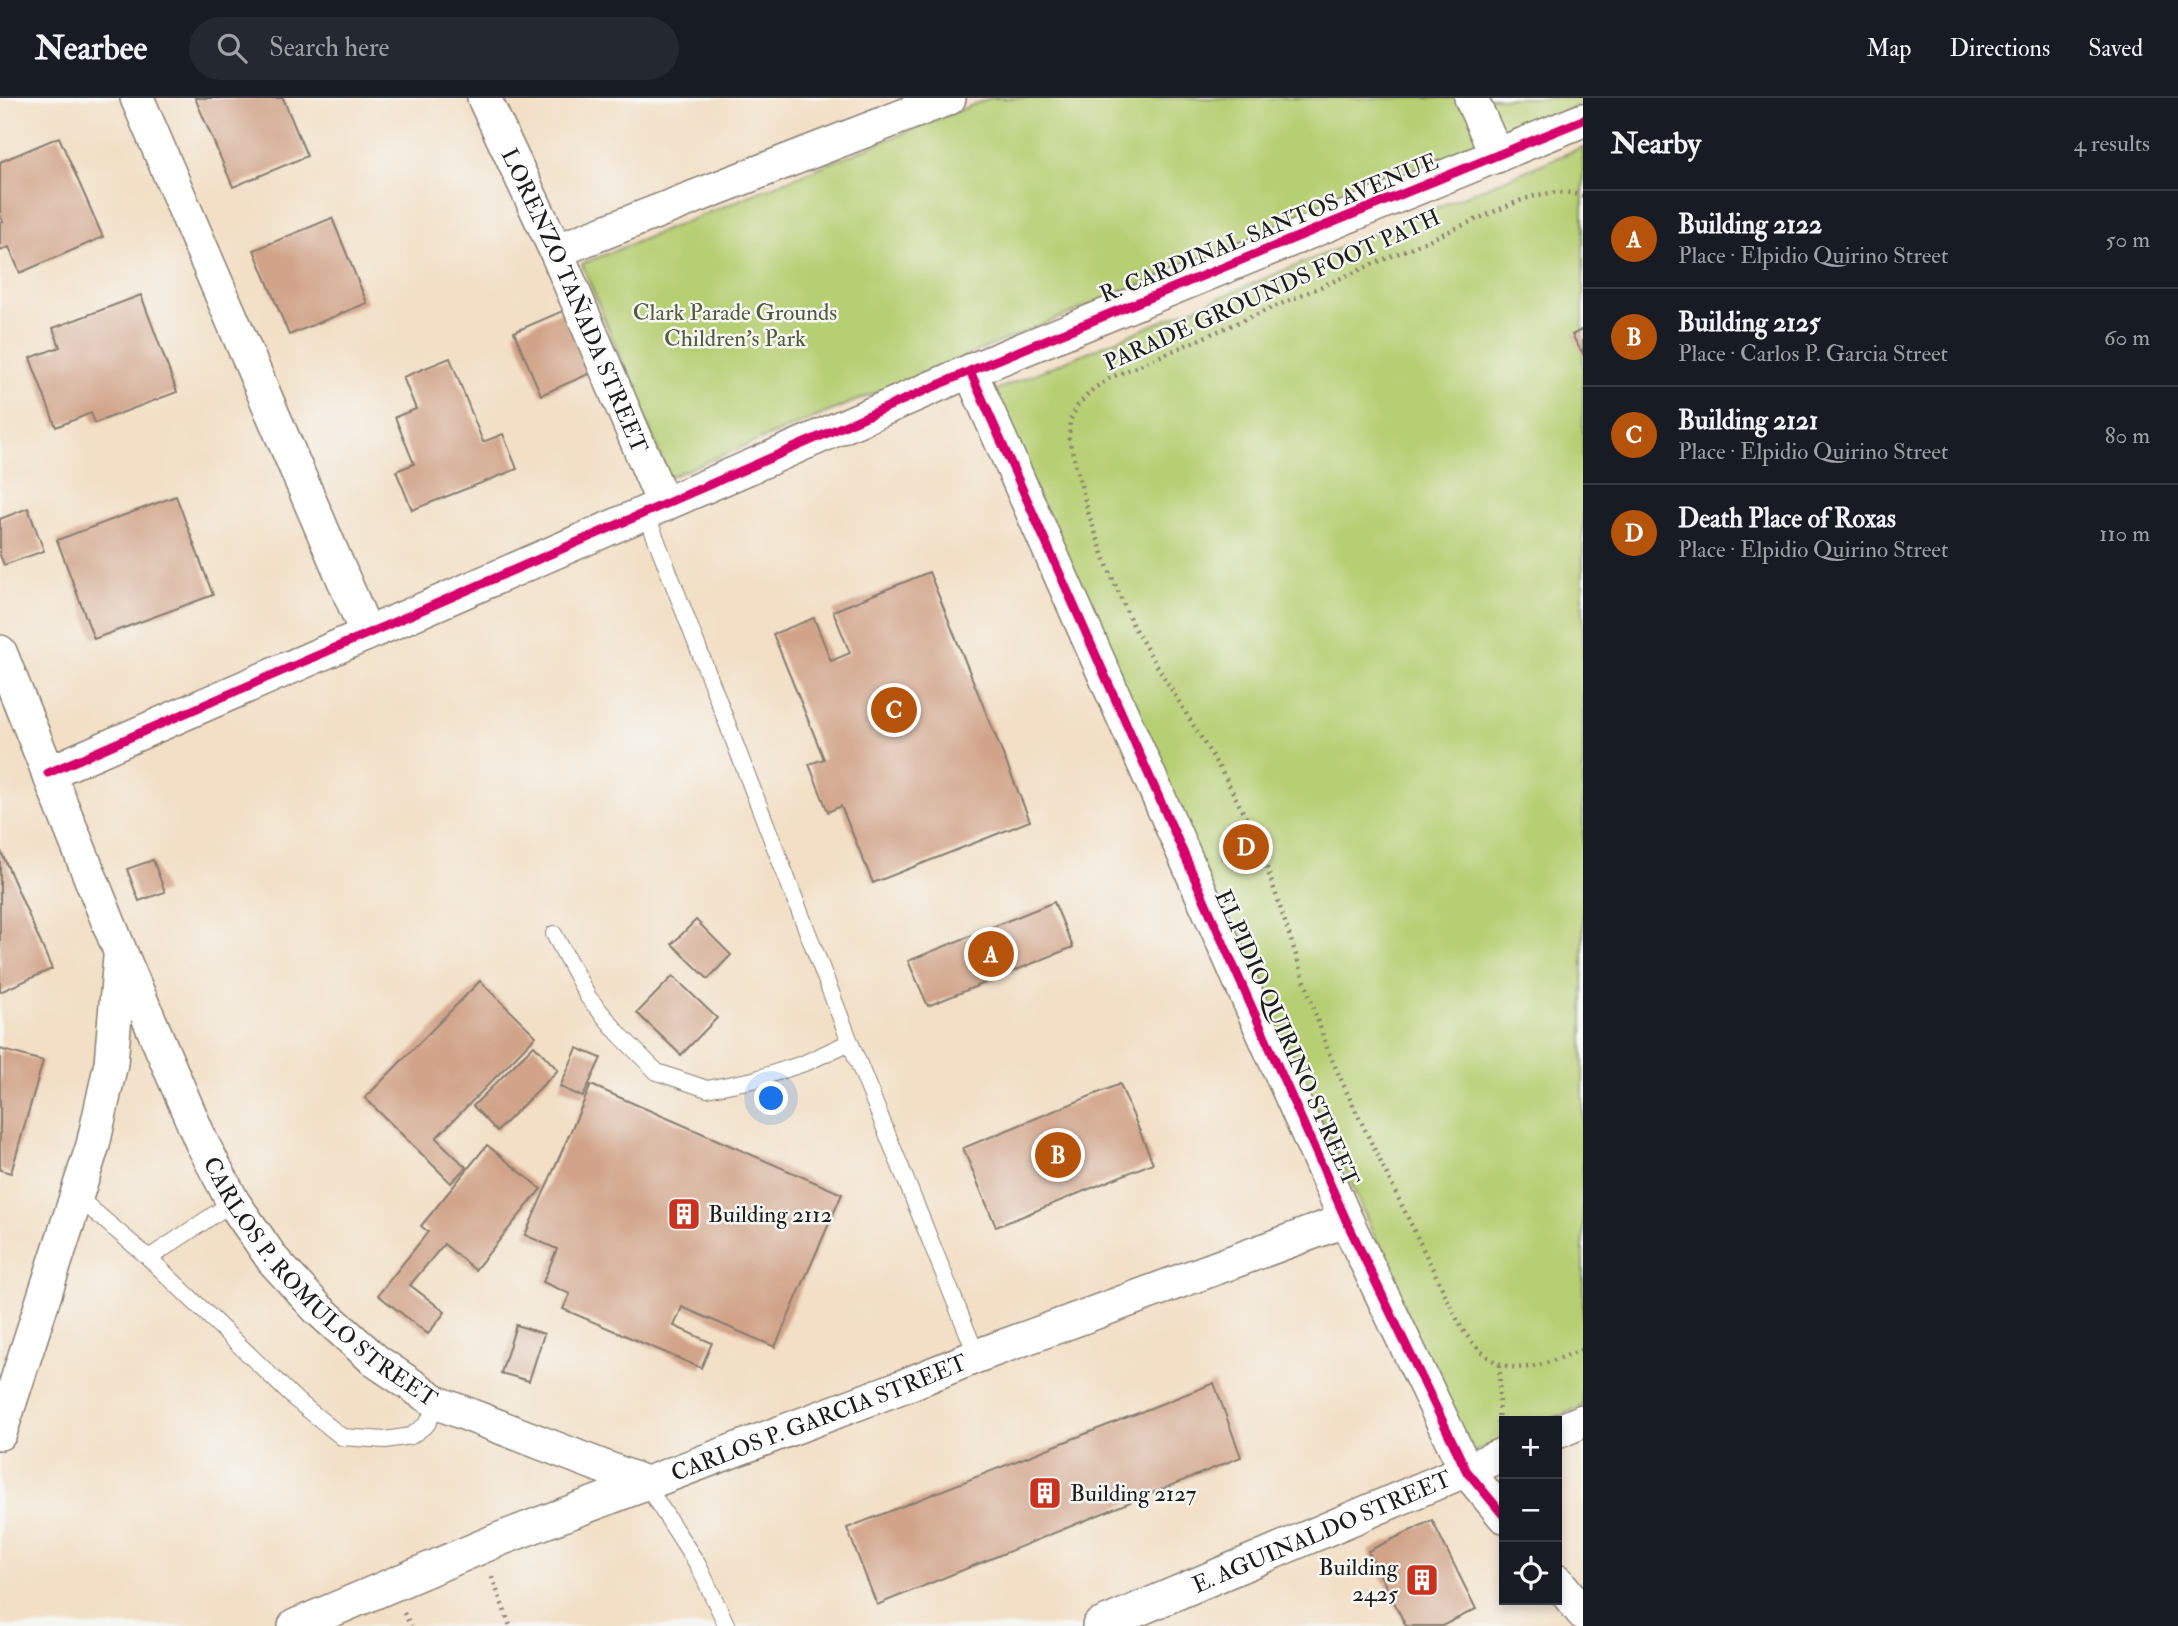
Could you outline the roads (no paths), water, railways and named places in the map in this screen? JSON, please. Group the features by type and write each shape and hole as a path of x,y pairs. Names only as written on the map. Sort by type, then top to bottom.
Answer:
{"street":[{"path":"137,98 367,634"},
{"name":"LORENZO TAÑADA STREET","path":"484,98 556,251 655,509"},
{"path":"556,251 948,98"},
{"path":"1471,98 1497,156"},
{"name":"R. CARDINAL SANTOS AVENUE","path":"48,774 970,371 1583,120"},
{"name":"ELPIDIO QUIRINO STREET","path":"970,371 1346,1220 1466,1470 1499,1510"},
{"name":"CARLOS P. ROMULO STREET","path":"0,652 120,951 201,1141 233,1202 273,1260 318,1309 376,1362 438,1403 645,1483"},
{"name":"CARLOS P. ROMULO STREET","path":"0,1433 93,1145 111,1063 120,951"},
{"name":"CARLOS P. GARCIA STREET","path":"295,1626 479,1548 645,1483 977,1356 1346,1220"},
{"path":"1562,1430 1583,1422"},
{"name":"E. AGUINALDO STREET","path":"1100,1626 1136,1620 1499,1457"},
{"path":"1562,1587 1583,1613"}],"lane":[{"path":"655,509 850,1042 977,1356"},
{"path":"554,934 588,997 657,1072 707,1089 753,1080 805,1063 850,1042"},
{"path":"75,1195 149,1258 295,1399 342,1437 386,1440 411,1436 427,1424 438,1403"},
{"path":"149,1258 233,1202"},
{"path":"645,1483 698,1565 727,1626"}],"place":[{"name":"Building 2121","path":"894,710"},
{"name":"Death Place of Roxas","path":"1246,847"},
{"name":"Building 2122","path":"991,954"},
{"name":"Building 2125","path":"1058,1155"},
{"name":"Building 2112","path":"684,1214"},
{"name":"Building 2127","path":"1045,1493"},
{"name":"Building 2425","path":"1422,1580"}],"park label":[{"name":"Clark Parade Grounds Children's Park","path":"735,325"}]}
